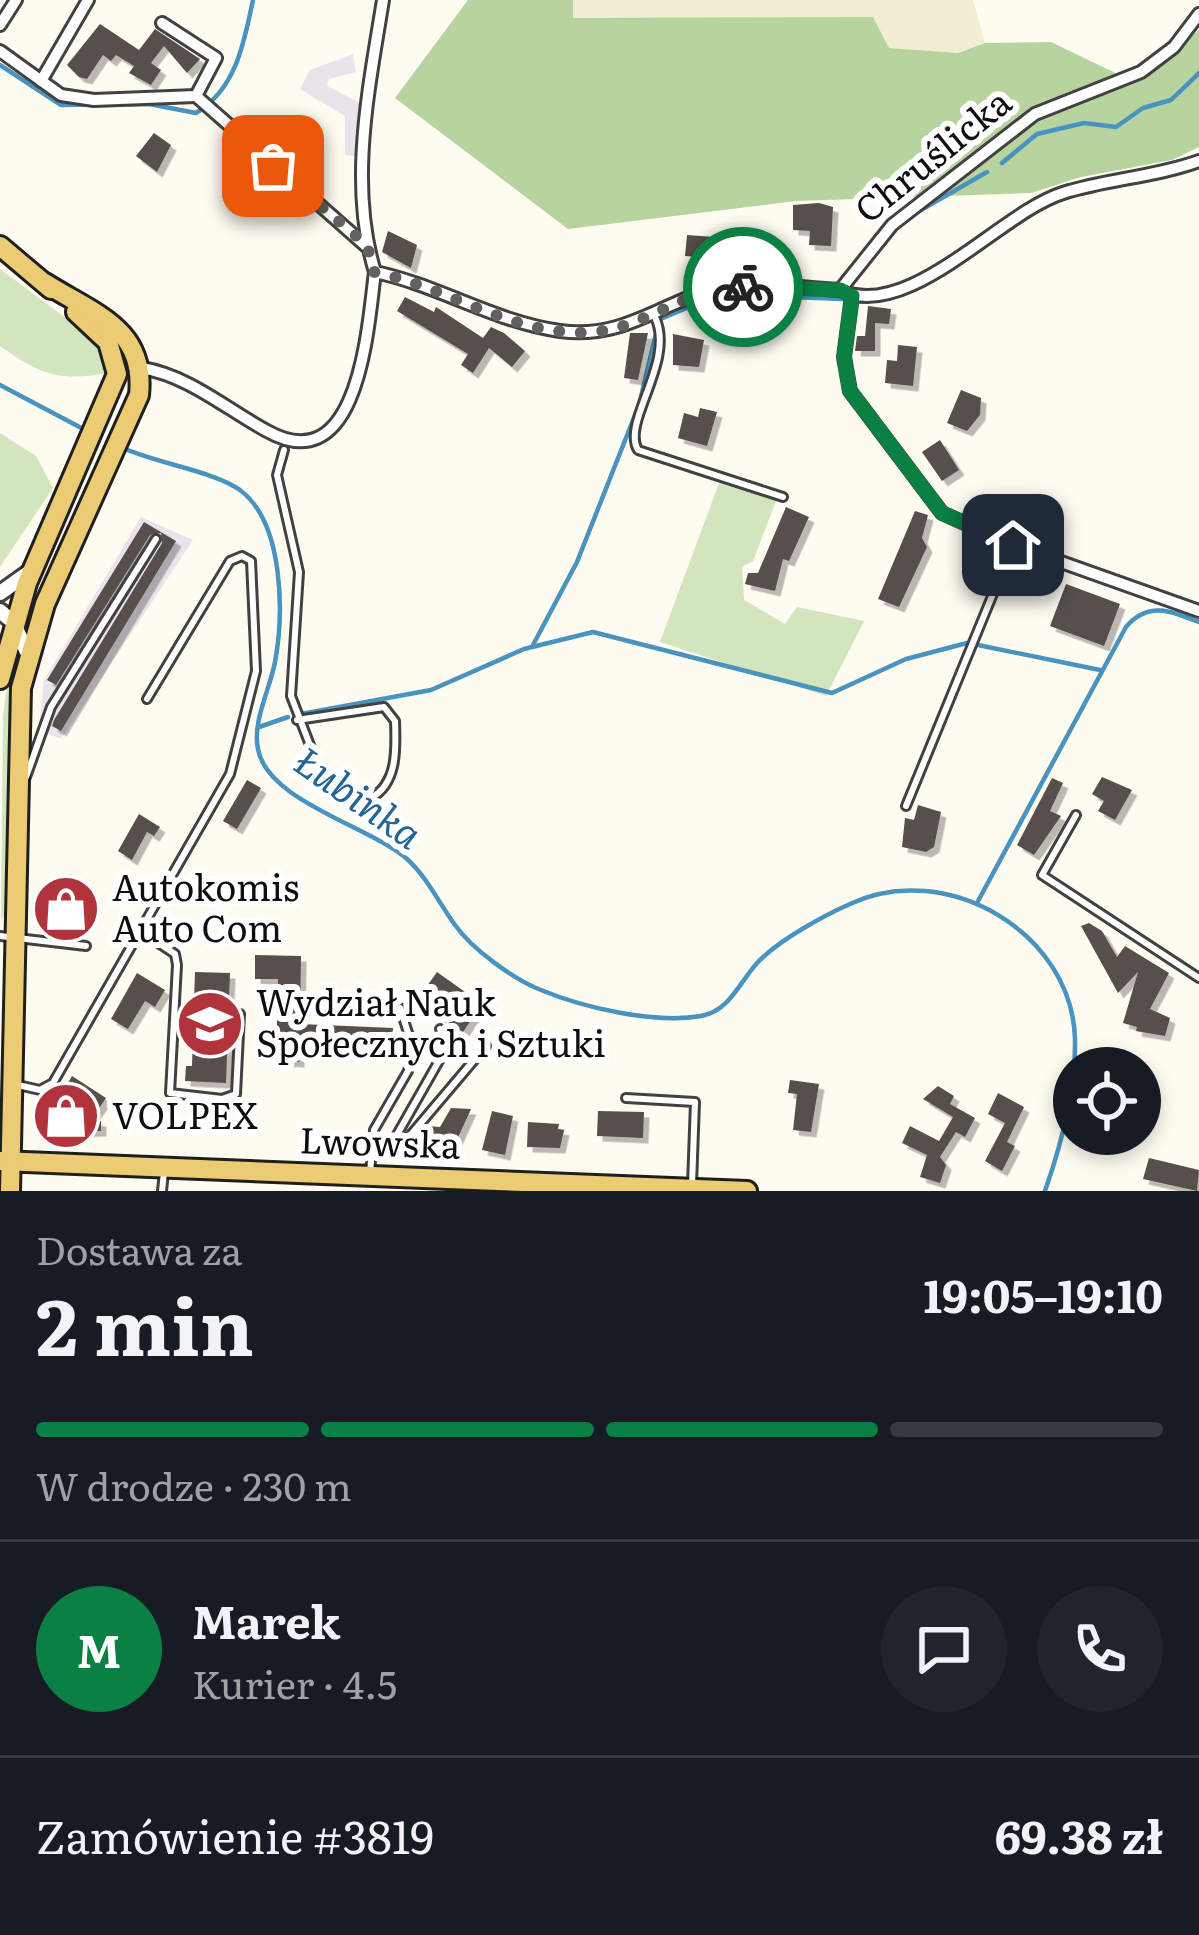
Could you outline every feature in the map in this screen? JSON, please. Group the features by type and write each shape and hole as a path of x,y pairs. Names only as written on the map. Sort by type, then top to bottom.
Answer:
{"main road":[{"path":"0,246 108,342 117,361 114,382 69,487 32,571 4,619 0,679"},
{"path":"10,1191 5,1161 11,1083 6,936 28,654 45,604 140,394 142,368 122,332 45,283"},
{"path":"117,361 142,368"},
{"name":"Lwowska","path":"5,1161 164,1169 371,1166 484,1185 747,1191"}],"street":[{"path":"0,25 16,0"},
{"path":"41,81 88,0"},
{"path":"142,368 179,379 280,438 318,436 337,421 356,387 374,272 367,245 366,108 383,0"},
{"name":"Chruślicka","path":"846,293 892,225 1034,114 1141,72 1174,46 1199,14"},
{"path":"162,23 216,58 198,99"},
{"path":"0,51 61,95 94,100 198,99 367,245"},
{"path":"374,272 411,279 497,316 560,332 596,332 656,317 716,288 846,293 900,287 950,266 1021,214 1060,194 1199,161"},
{"path":"846,293 844,357 850,391 942,513 1013,545 1199,611"},
{"path":"0,593 32,571"},
{"path":"28,654 4,619 45,604"}],"lane":[{"path":"656,317 661,329 653,386 634,427 638,450 783,497"},
{"path":"284,450 277,475 299,572 291,696 320,771"},
{"path":"16,781 26,778 51,707 156,539"},
{"path":"906,806 1013,545"},
{"path":"11,1083 40,1090 52,1083 230,774 256,671 251,561 242,556 230,561 147,699"},
{"path":"297,720 384,707 395,721 393,769 383,791 371,798"},
{"path":"1076,815 1042,875 1199,978"},
{"path":"139,930 175,954 170,1093 222,1100 236,1094 240,1014"},
{"path":"6,936 86,946"},
{"path":"371,1166 374,1130 408,1071 412,1048 400,1008"},
{"path":"371,1166 394,1144 448,1046 440,1029"},
{"path":"394,1144 403,1144 486,1046"},
{"path":"626,1098 695,1102 692,1188"},
{"path":"161,1191 164,1169"}],"shaded area":[{"path":"573,0 973,0 985,43 958,53 888,48 873,17 572,19"},
{"path":"353,54 356,72 329,79 327,86 364,105 358,157 345,155 345,116 300,89 310,70"},
{"path":"141,517 193,540 61,739 39,730 44,680"}],"green space":[{"path":"468,0 573,0 573,18 873,17 889,48 958,53 985,43 1051,42 1134,82 1199,30 1199,147 1172,160 1081,177 1031,193 796,201 568,229 395,98"},
{"path":"0,269 94,339 107,373 76,377 50,373 0,346"},
{"path":"0,433 36,456 53,488 0,567"},
{"path":"719,483 776,501 753,561 742,567 744,600 785,624 797,607 864,621 826,696 660,642"},
{"path":"11,655 8,907 1,921 3,717"}],"building":[{"path":"100,24 139,50 155,29 200,59 187,73 164,46 151,63 161,70 151,85 129,73 134,66 116,55 111,61 103,55 87,79 79,77 67,65"},
{"path":"154,133 171,145 157,172 136,156"},
{"path":"793,205 833,207 831,246 809,245 810,231 793,230"},
{"path":"388,231 417,245 411,268 382,252"},
{"path":"687,235 754,240 752,256 716,252 716,258 685,256"},
{"path":"405,297 434,312 436,307 483,338 491,327 525,351 512,367 489,348 473,373 461,365 468,354 397,311"},
{"path":"868,306 891,309 889,324 875,323 875,351 855,351 857,336 865,336"},
{"path":"630,333 648,333 638,380 624,378"},
{"path":"673,334 704,340 699,367 673,365"},
{"path":"898,345 917,347 913,386 885,383 887,360 897,361"},
{"path":"961,390 981,398 980,415 967,431 947,423"},
{"path":"700,408 717,412 707,446 678,438 684,413 698,417"},
{"path":"940,440 959,470 942,481 922,452"},
{"path":"786,507 809,517 789,561 783,559 775,591 745,584 748,573 758,573"},
{"path":"915,511 928,515 922,538 927,547 899,607 878,599"},
{"path":"144,522 176,541 61,731 52,726 54,720 162,543 161,533 150,535 56,685 47,680"},
{"path":"1066,584 1120,604 1104,646 1050,626"},
{"path":"1102,777 1132,790 1115,820 1098,811 1104,801 1092,794"},
{"path":"1052,778 1063,783 1050,811 1061,816 1034,855 1017,845"},
{"path":"247,780 261,788 237,829 223,821"},
{"path":"918,805 941,812 934,847 926,852 902,847 905,818 914,820"},
{"path":"139,814 160,827 154,836 147,832 132,860 118,851"},
{"path":"1089,923 1102,931 1117,957 1125,946 1169,973 1150,1009 1170,1018 1165,1036 1136,1031 1137,1027 1123,1023 1138,972 1118,993 1081,926"},
{"path":"255,955 301,956 300,1024 393,1028 392,1057 299,1054 299,1062 276,1061 278,979 255,979"},
{"path":"195,972 230,973 226,1083 185,1081 186,1066 192,1066"},
{"path":"437,972 482,1004 463,1032 434,1013 444,997 427,986"},
{"path":"137,973 165,990 155,1007 145,1001 128,1029 111,1019"},
{"path":"72,1076 106,1098 91,1120 101,1121 101,1131 58,1132 52,1123 51,1112"},
{"path":"790,1080 819,1084 811,1132 793,1130 797,1094 788,1093"},
{"path":"938,1086 954,1096 950,1104 975,1118 965,1137 956,1132 940,1157 946,1165 940,1183 920,1177 927,1155 902,1143 910,1126 939,1141 953,1117 923,1099"},
{"path":"998,1093 1024,1107 1007,1142 1015,1146 1002,1171 985,1161 1005,1123 988,1114"},
{"path":"451,1108 471,1109 456,1142 422,1140 428,1126 440,1127"},
{"path":"492,1111 513,1116 505,1155 482,1150"},
{"path":"598,1111 644,1112 643,1138 597,1136"},
{"path":"528,1122 559,1124 558,1129 564,1130 560,1148 527,1147"},
{"path":"1149,1158 1199,1170 1197,1191 1143,1179"}],"waterway":[{"path":"0,65 61,105 149,104 196,113 229,78 242,48 253,0"},
{"path":"1002,163 1037,134 1084,123 1116,127 1143,108 1171,100 1199,73"},
{"path":"914,214 987,172"},
{"path":"663,318 720,294 842,299"},
{"path":"533,645 577,562 639,405 656,334"},
{"name":"Łubinka","path":"0,385 89,432"},
{"name":"Łubinka","path":"121,447 229,483 255,505 265,524 277,570 280,619 275,662 257,728 265,767 299,798 407,859 472,944 530,985 620,1013 701,1016 727,1002 758,962 789,937 850,904 887,892 925,891 962,899 997,915 1028,938 1052,967 1069,1001 1075,1040 1066,1117 1045,1191"},
{"path":"977,903 1126,627 1151,611 1199,622"},
{"path":"301,714 431,690 524,649 593,632 832,693 906,659 967,643"},
{"path":"978,645 1100,670"},
{"path":"259,727 288,717"}],"way so far":[{"path":"273,166 367,245 374,272 411,279 497,316 560,332 596,332 656,317 716,288 743,287"}],"place":[{"name":"Autokomis Auto Com","path":"66,909"},
{"name":"Wydział Nauk Społecznych i Sztuki","path":"210,1024"},
{"name":"VOLPEX","path":"66,1116"}],"route":[{"path":"743,287 840,290 852,296 844,357 850,391 942,513 1013,545"}]}
